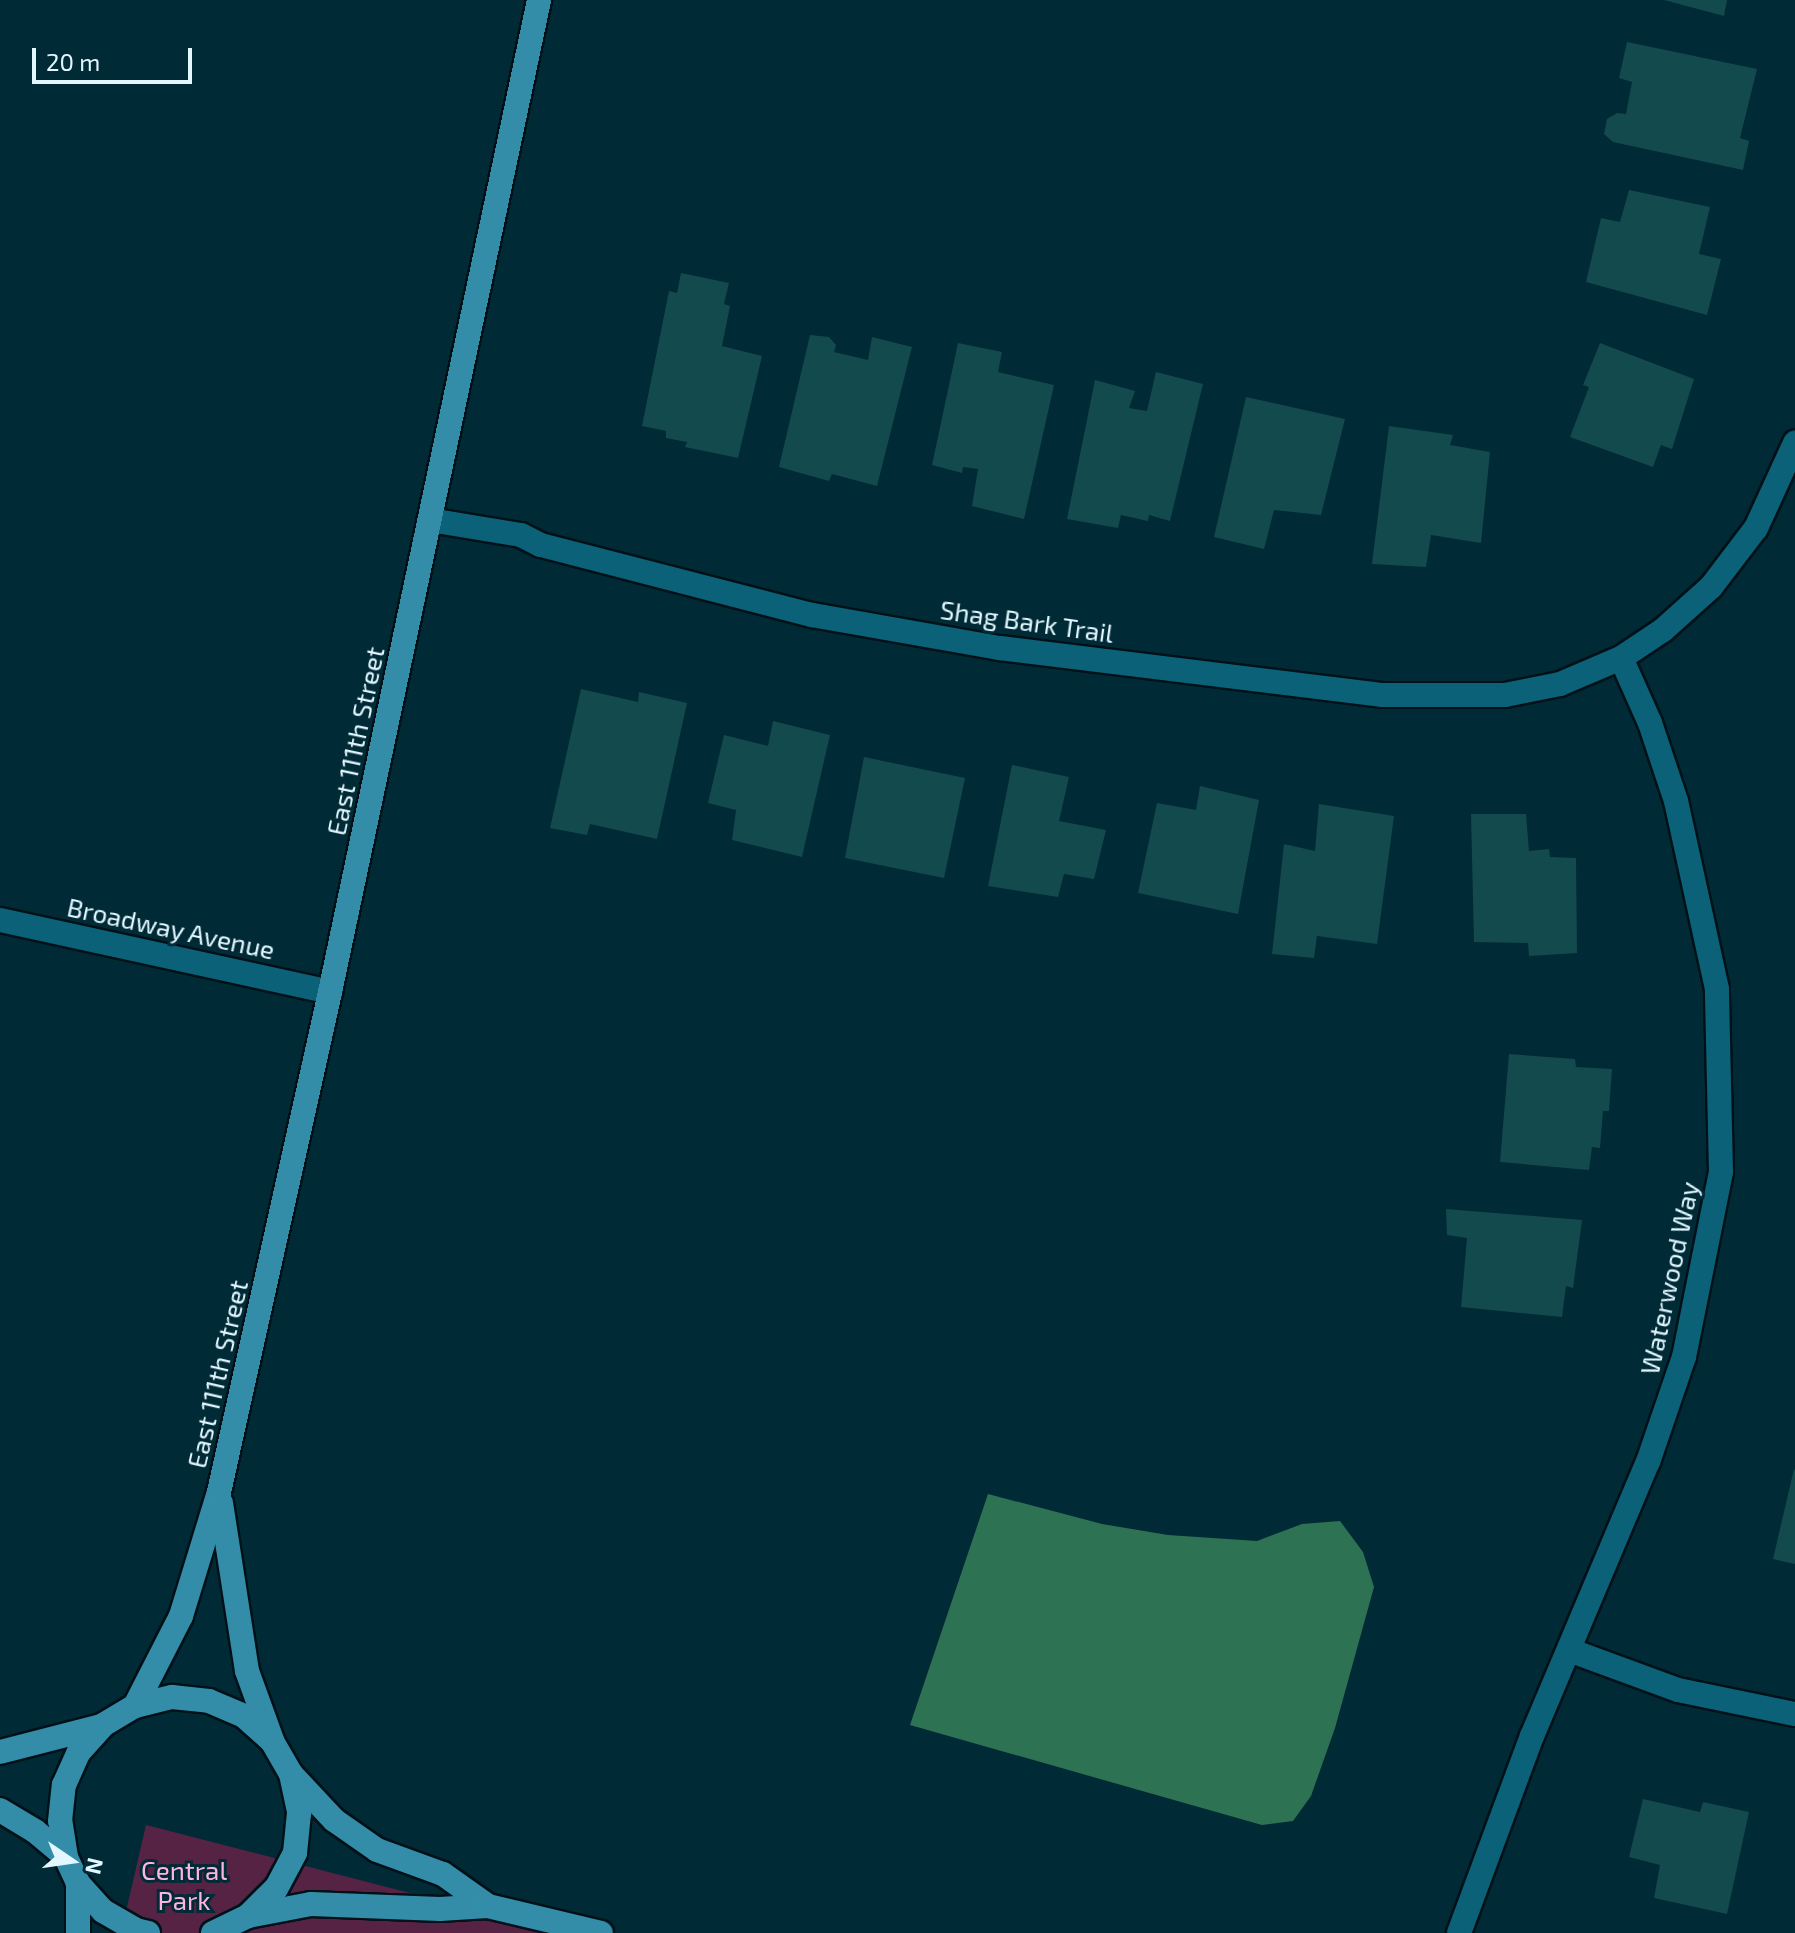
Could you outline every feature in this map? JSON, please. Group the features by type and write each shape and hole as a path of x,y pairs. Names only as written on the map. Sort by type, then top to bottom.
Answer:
{"main road":[{"name":"East 111th Street","path":"135,1706 181,1616 219,1492 330,992 539,0"},
{"name":"East 111th Street","path":"219,1492 247,1671 272,1741"},
{"path":"0,1752 103,1725 135,1706 172,1697 209,1701 244,1716 272,1741 291,1774 334,1820 377,1850 443,1874 488,1906"},
{"path":"103,1725 79,1752 64,1785 60,1821 66,1857 78,1883 103,1911 136,1930 148,1933"},
{"path":"248,1916 276,1888 295,1853 299,1813 291,1774"},
{"path":"0,1810 35,1831 66,1857"},
{"path":"78,1883 78,1933"},
{"path":"213,1933 248,1916 311,1904 440,1909 488,1906 601,1933"}],"street":[{"name":"Shag Bark Trail","path":"430,520 521,535 541,545 812,615 1000,648 1383,695 1505,695 1560,684 1621,658 1663,630 1711,587 1756,528 1795,443"},
{"name":"Waterwood Way","path":"1459,1933 1532,1736 1648,1462 1684,1357 1703,1275 1721,1172 1717,989 1676,801 1650,723 1621,658"},
{"name":"Broadway Avenue","path":"0,920 330,992"},
{"path":"1569,1650 1678,1690 1795,1714"}],"green space":[{"name":"Central Park","path":"146,1825 565,1933 121,1933"}],"shaded area":[{"path":"988,1494 1102,1524 1168,1535 1257,1541 1302,1524 1340,1521 1363,1552 1374,1587 1335,1728 1311,1796 1293,1821 1262,1825 910,1725"}],"building":[{"path":"1664,0 1727,0 1724,16"},
{"path":"1627,42 1757,69 1740,138 1749,141 1743,170 1613,142 1604,134 1607,119 1617,113 1626,114 1632,82 1619,78"},
{"path":"1629,190 1710,207 1699,254 1721,259 1707,315 1586,282 1601,218 1620,222"},
{"path":"681,273 729,283 724,304 730,306 722,346 762,356 738,458 685,447 687,442 666,438 666,431 642,426 669,291 677,293"},
{"path":"810,335 829,337 836,345 834,352 868,360 872,337 912,347 877,486 832,474 829,481 779,467"},
{"path":"958,343 1002,352 998,372 1054,385 1024,519 972,506 978,469 963,467 962,473 932,465"},
{"path":"1600,343 1694,379 1672,449 1661,445 1653,467 1570,437 1589,387 1583,385"},
{"path":"1156,372 1203,384 1170,521 1149,515 1148,521 1121,515 1118,528 1067,519 1095,380 1135,391 1129,408 1147,411"},
{"path":"1246,397 1345,419 1321,515 1274,510 1264,549 1214,537"},
{"path":"1389,426 1453,435 1450,445 1490,452 1481,543 1431,535 1426,567 1372,564"},
{"path":"581,689 638,702 639,692 687,703 657,839 590,824 587,835 550,828"},
{"path":"773,721 830,735 802,857 732,840 736,810 708,803 724,735 768,746"},
{"path":"864,757 965,778 944,878 845,858"},
{"path":"1012,765 1069,777 1059,821 1106,830 1094,879 1064,874 1058,897 988,886"},
{"path":"1200,786 1259,800 1238,914 1138,893 1157,803 1196,810"},
{"path":"1319,804 1394,816 1377,944 1317,936 1314,958 1272,954 1284,844 1315,851"},
{"path":"1471,814 1526,814 1529,851 1549,849 1550,857 1576,858 1577,953 1529,956 1528,943 1474,942"},
{"path":"1509,1054 1575,1059 1576,1067 1612,1069 1609,1111 1603,1111 1600,1148 1592,1147 1589,1170 1500,1162"},
{"path":"1446,1209 1582,1220 1573,1288 1566,1286 1562,1317 1461,1307 1467,1238 1447,1235"},
{"path":"1795,1470 1795,1564 1773,1559"},
{"path":"1643,1799 1700,1812 1703,1802 1749,1812 1727,1914 1654,1898 1660,1865 1629,1857"}]}
